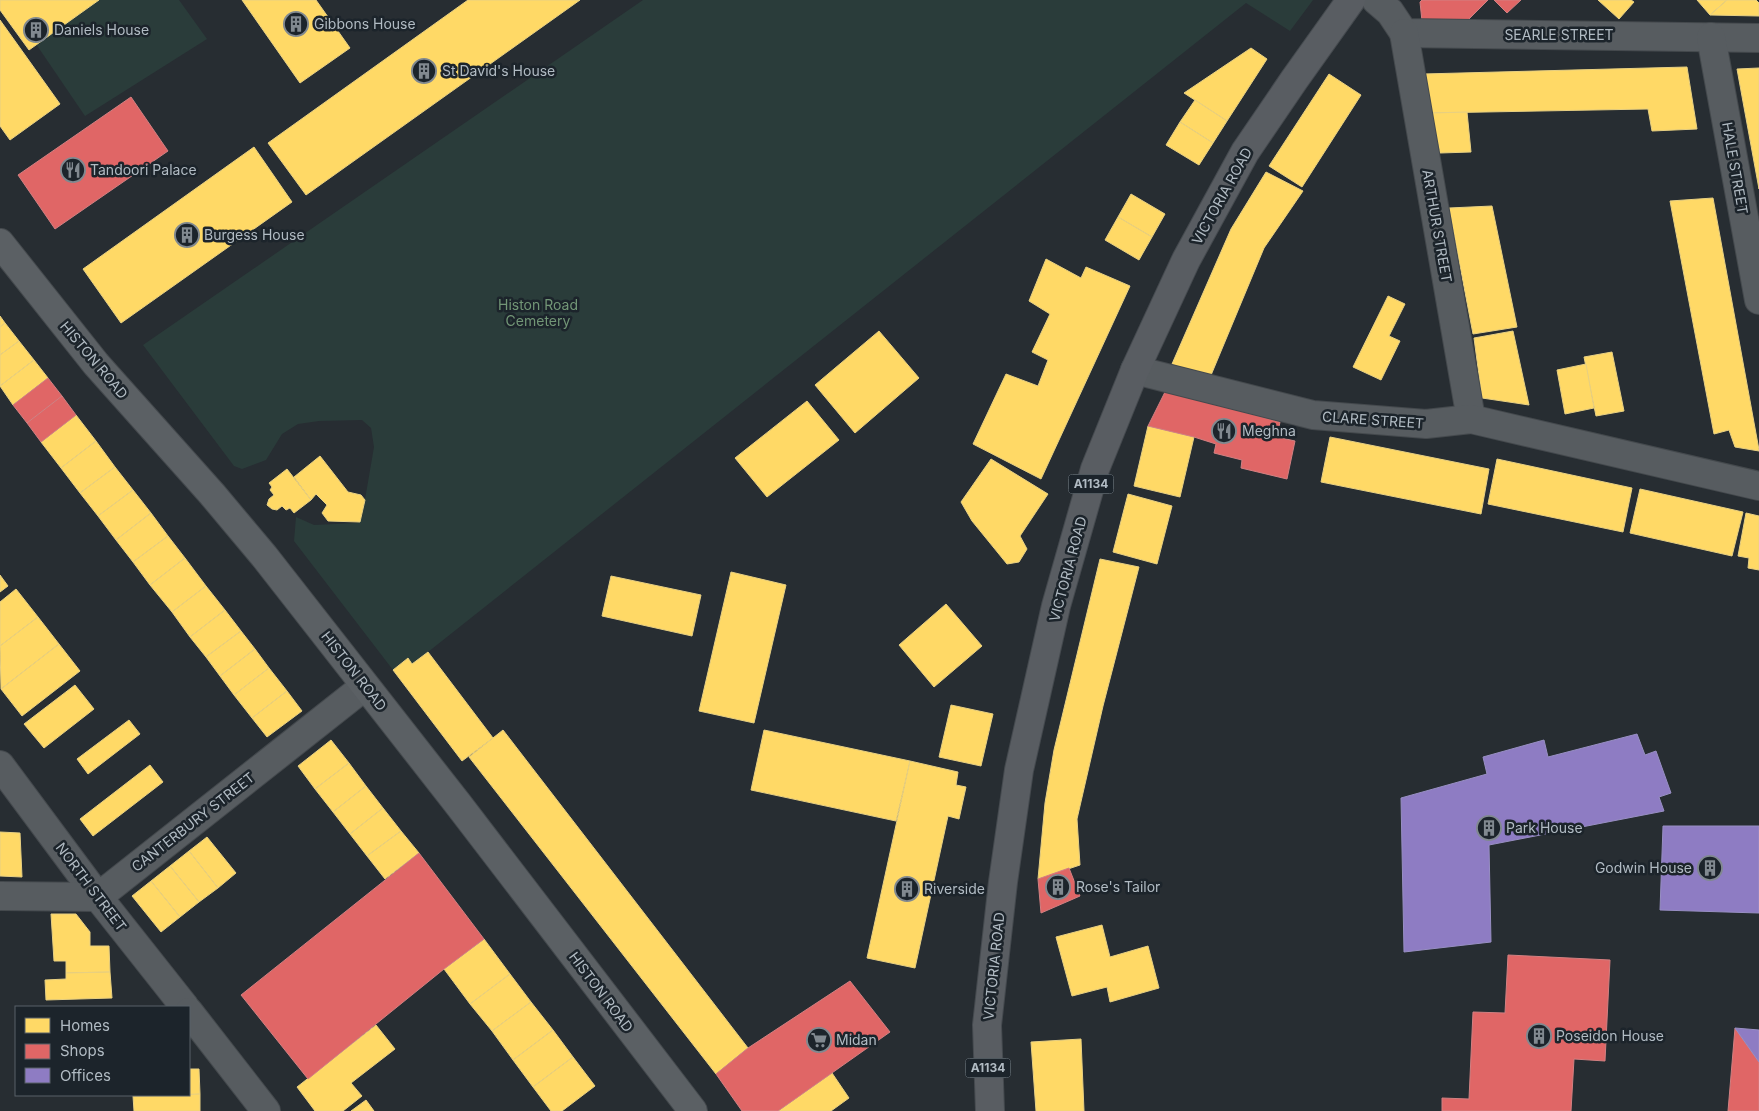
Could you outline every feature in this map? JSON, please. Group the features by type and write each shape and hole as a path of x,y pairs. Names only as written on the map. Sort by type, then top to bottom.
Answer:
{"main road":[{"name":"VICTORIA ROAD","path":"990,1111 987,1025 1003,882 1019,770 1056,606 1095,469 1135,370 1186,260 1245,152 1352,0"},
{"name":"HISTON ROAD","path":"0,243 96,364 212,494 365,686 693,1111"}],"street":[{"path":"1376,0 1390,12 1404,33"},
{"name":"SEARLE STREET","path":"1404,33 1759,38"},
{"name":"ARTHUR STREET","path":"1404,33 1471,419"},
{"name":"HALE STREET","path":"1711,37 1759,300"},
{"name":"CLARE STREET","path":"1135,370 1312,415 1426,424 1471,419 1759,486"},
{"name":"CANTERBURY STREET","path":"98,897 365,686"},
{"name":"NORTH STREET","path":"0,765 98,897 184,1006"},
{"path":"0,896 98,897"},
{"path":"190,1013 250,1099 266,1111"}],"green space":[{"path":"98,0 179,0 207,39 85,116 36,44"},
{"name":"Histon Road Cemetery","path":"643,0 1313,0 1290,31 1246,3 428,652 412,664 407,658 393,670 294,541 296,517 314,525 357,523 362,517 374,447 371,428 362,420 319,421 298,424 282,434 266,460 242,469 234,466 143,345"}],"building: Homes":[{"name":"Daniels House","path":"0,0 99,0 29,50 0,10"},
{"name":"Gibbons House","path":"242,0 316,0 350,48 300,83"},
{"name":"St David's House","path":"468,0 580,0 306,195 268,143"},
{"path":"1598,0 1631,0 1634,2 1619,19"},
{"path":"1697,0 1727,0 1710,15"},
{"path":"1727,0 1756,0 1759,3 1759,16 1710,15"},
{"path":"0,20 60,104 10,140 0,126"},
{"path":"1251,48 1267,59 1227,121 1184,93"},
{"path":"1687,67 1697,129 1652,131 1648,109 1431,113 1423,74"},
{"path":"1759,68 1759,189 1737,69"},
{"path":"1329,74 1361,95 1302,187 1269,166"},
{"path":"1195,100 1227,121 1213,143 1180,122"},
{"path":"1467,112 1471,152 1440,153 1431,113"},
{"path":"1180,122 1213,143 1199,165 1166,145"},
{"name":"Burgess House","path":"254,147 292,202 121,323 83,269"},
{"path":"1266,172 1303,191 1264,248 1209,380 1172,364 1231,229"},
{"path":"1131,194 1165,214 1152,237 1118,217"},
{"path":"1713,198 1759,451 1735,447 1729,430 1714,434 1670,201"},
{"path":"1492,206 1517,327 1473,334 1449,208"},
{"path":"1118,217 1152,237 1139,260 1105,240"},
{"path":"1046,259 1081,278 1086,267 1130,286 1041,479 973,444 1006,374 1038,386 1048,360 1032,352 1050,314 1029,301"},
{"path":"1388,296 1405,304 1389,336 1400,341 1381,380 1353,367"},
{"path":"0,316 5,323 0,327"},
{"path":"5,323 19,341 0,355 0,327"},
{"path":"879,331 919,378 855,433 815,385"},
{"path":"1513,331 1529,405 1482,398 1474,338"},
{"path":"19,341 34,360 0,386 0,355"},
{"path":"1612,352 1624,411 1596,416 1584,357"},
{"path":"34,360 48,378 13,405 0,386"},
{"path":"1586,364 1594,408 1565,414 1557,370"},
{"path":"807,401 839,440 767,497 735,458"},
{"path":"76,415 96,441 61,468 41,442"},
{"path":"1148,426 1194,437 1180,497 1134,486"},
{"path":"1330,437 1489,469 1481,514 1321,482"},
{"path":"96,441 115,467 80,493 61,468"},
{"path":"320,456 348,492 361,495 365,500 360,522 328,521 322,513 327,505 316,494 311,500 294,477"},
{"path":"991,459 1048,494 1020,536 1027,549 1019,562 1007,564 972,521 961,502"},
{"path":"1497,459 1632,488 1623,532 1488,504"},
{"path":"115,467 133,490 98,516 80,493"},
{"path":"287,469 311,500 294,513 290,508 286,510 282,506 277,510 267,505 269,499 274,495 270,490 272,487 269,483"},
{"path":"1640,489 1743,512 1732,556 1630,533"},
{"path":"133,490 151,513 116,540 98,516"},
{"path":"1128,494 1172,506 1157,564 1113,552"},
{"path":"151,513 168,536 133,562 116,540"},
{"path":"1746,513 1759,516 1759,570 1748,568 1749,558 1738,556"},
{"path":"168,536 185,558 150,585 133,562"},
{"path":"185,558 206,586 172,612 150,585"},
{"path":"1100,559 1139,567 1103,706 1077,819 1080,865 1038,879 1045,803 1054,750"},
{"path":"731,572 786,585 754,723 699,711"},
{"path":"0,575 8,586 0,592"},
{"path":"611,576 701,595 692,636 602,616"},
{"path":"206,586 225,610 190,637 172,612"},
{"path":"16,589 38,617 0,646 0,602"},
{"path":"946,604 982,646 934,687 899,645"},
{"path":"225,610 241,631 206,657 190,637"},
{"path":"38,617 59,644 1,689 0,646"},
{"path":"241,631 255,649 220,676 206,657"},
{"path":"59,644 80,671 22,716 1,689"},
{"path":"255,649 269,668 234,695 220,676"},
{"path":"428,652 493,738 462,761 393,670 408,658 412,664"},
{"path":"269,668 287,691 252,718 234,695"},
{"path":"75,685 94,709 44,748 24,724"},
{"path":"287,691 302,711 267,737 252,718"},
{"path":"951,705 993,714 981,766 939,757"},
{"path":"129,720 140,734 88,774 77,759"},
{"path":"503,730 748,1048 716,1074 469,757"},
{"path":"764,730 910,761 896,821 751,790"},
{"path":"331,740 349,763 315,789 298,766"},
{"name":"Riverside","path":"910,761 958,772 956,785 966,787 959,819 948,816 915,968 867,958"},
{"path":"349,763 366,786 333,812 315,789"},
{"path":"150,765 163,782 93,836 80,819"},
{"path":"366,786 383,808 350,834 333,812"},
{"path":"383,808 401,831 367,856 350,834"},
{"path":"401,831 419,853 385,879 367,856"},
{"path":"0,832 20,833 22,877 0,876"},
{"path":"207,837 236,873 218,888 189,851"},
{"path":"189,851 218,888 199,902 170,866"},
{"path":"170,866 199,902 180,917 151,881"},
{"path":"151,881 180,917 161,932 132,896"},
{"path":"51,914 76,914 90,932 90,946 109,946 110,972 66,973 66,961 54,961"},
{"path":"1102,925 1110,957 1148,946 1159,988 1110,1002 1107,987 1072,996 1056,937"},
{"path":"484,939 510,974 470,1004 444,969"},
{"path":"110,972 112,998 46,1000 45,980 66,979 66,973"},
{"path":"510,974 531,1002 492,1031 470,1004"},
{"path":"531,1002 553,1030 513,1060 492,1031"},
{"path":"376,1025 395,1049 351,1083 362,1096 343,1111 315,1111 297,1087"},
{"path":"553,1030 573,1057 533,1087 513,1060"},
{"path":"1081,1039 1084,1111 1036,1111 1031,1042"},
{"path":"573,1057 595,1086 562,1111 551,1111 533,1087"},
{"path":"190,1069 199,1069 200,1094 190,1095"},
{"path":"832,1073 849,1098 831,1111 778,1111"},
{"path":"190,1094 200,1094 200,1111 134,1111 133,1096 190,1096"},
{"path":"366,1100 374,1111 351,1111"}],"building: Shops":[{"path":"1422,0 1488,0 1467,21 1422,21 1420,2"},
{"path":"1494,0 1521,0 1507,13"},
{"path":"131,97 168,151 55,229 18,175"},
{"path":"48,378 62,396 27,423 13,405"},
{"name":"Meghna","path":"1166,390 1280,422 1277,437 1295,441 1287,479 1241,468 1242,460 1214,453 1216,444 1148,426"},
{"path":"62,396 76,415 41,442 27,423"},
{"path":"419,853 484,939 308,1079 241,995"},
{"name":"Rose's Tailor","path":"1069,868 1080,896 1041,913 1038,879"},
{"name":"Poseidon House","path":"1508,955 1610,960 1605,1061 1574,1059 1571,1111 1442,1111 1442,1098 1469,1099 1473,1012 1505,1013"},
{"name":"Midan","path":"850,981 890,1032 778,1111 742,1111 716,1074 748,1048"},
{"path":"1735,1028 1759,1062 1759,1111 1728,1111"}],"building: Offices":[{"name":"Park House","path":"1637,734 1645,755 1656,751 1671,793 1659,797 1664,811 1489,845 1491,942 1404,952 1401,798 1487,774 1483,757 1544,740 1548,757"},
{"name":"Godwin House","path":"1663,826 1759,826 1759,913 1660,910"},
{"path":"1735,1028 1759,1030 1759,1062"}],"place":[{"name":"Gibbons House","path":"296,24"},
{"name":"Daniels House","path":"36,30"},
{"name":"St David's House","path":"424,71"},
{"name":"Tandoori Palace","path":"73,170"},
{"name":"Burgess House","path":"187,235"},
{"name":"Meghna","path":"1224,431"},
{"name":"Park House","path":"1489,828"},
{"name":"Godwin House","path":"1710,868"},
{"name":"Rose's Tailor","path":"1058,887"},
{"name":"Riverside","path":"907,889"},
{"name":"Poseidon House","path":"1539,1036"},
{"name":"Midan","path":"819,1040"}]}
